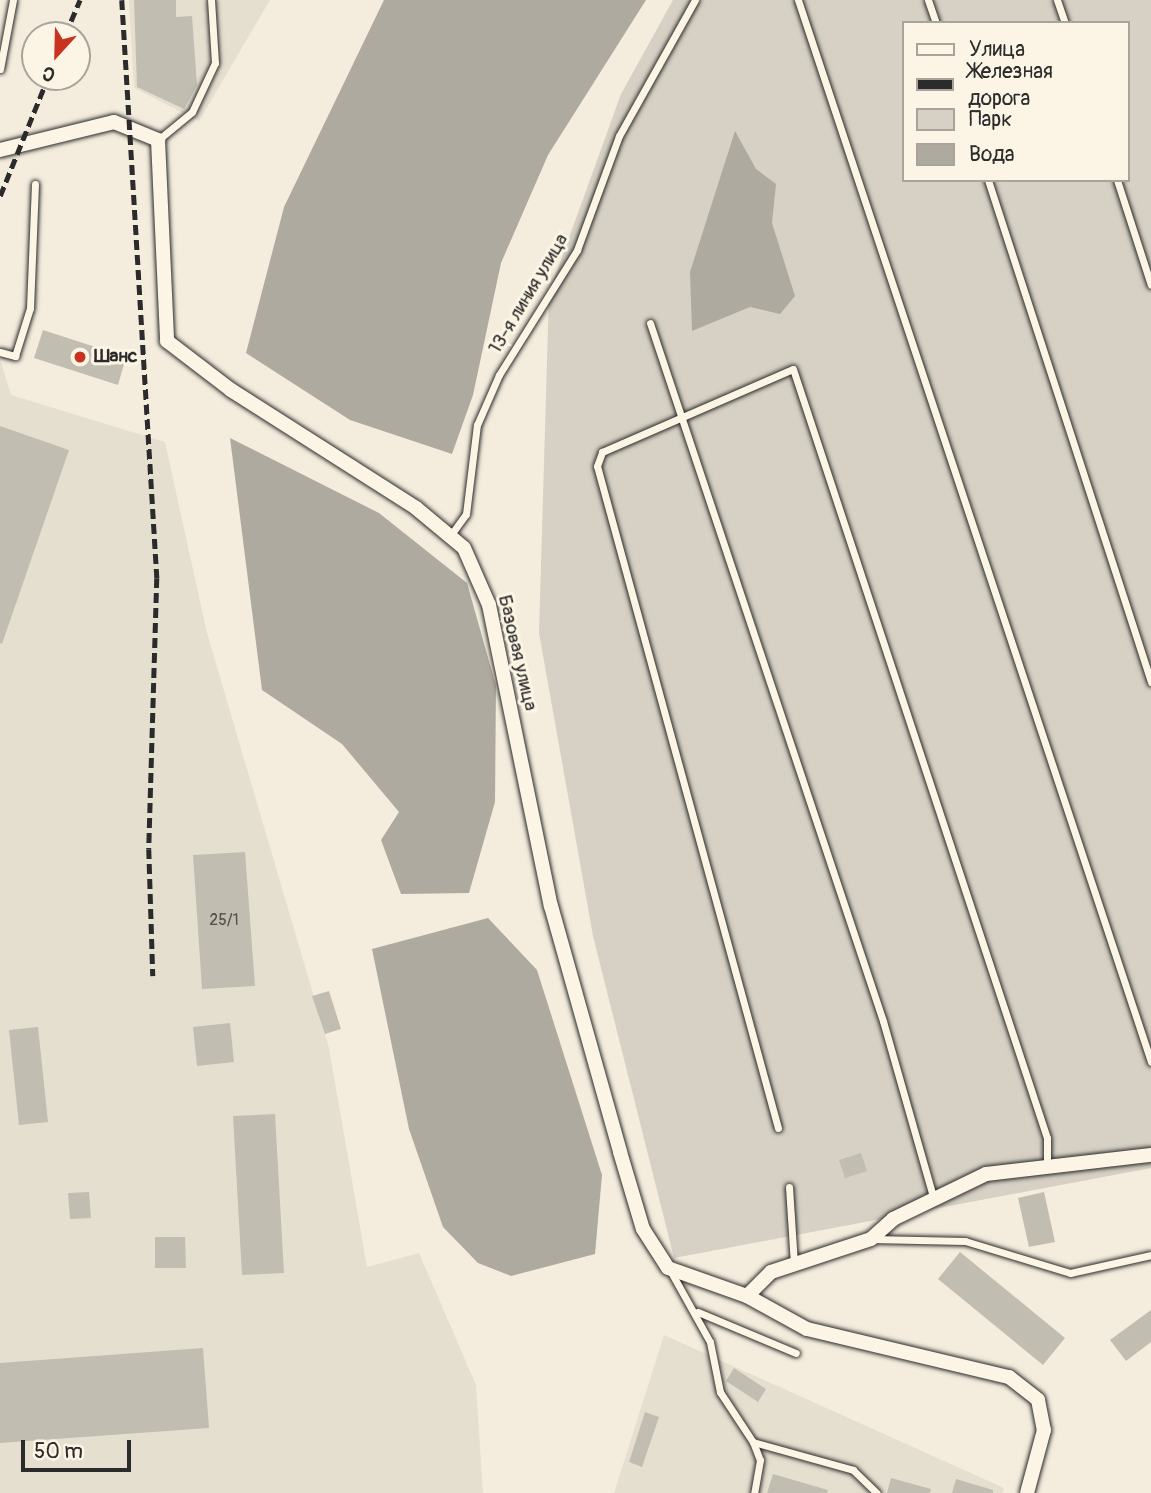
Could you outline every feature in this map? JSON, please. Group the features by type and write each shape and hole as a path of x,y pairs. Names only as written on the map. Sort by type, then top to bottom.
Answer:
{"street":[{"path":"0,150 114,122 158,140"},
{"name":"Базовая улица","path":"158,140 167,341 464,548 489,605 551,906 643,1229 668,1268"},
{"path":"747,1296 771,1272 871,1239 933,1197 986,1174 1151,1155"},
{"path":"668,1268 747,1296 807,1329 1009,1377 1038,1400 1044,1430 1027,1493"}],"lane":[{"path":"0,69 13,0"},
{"path":"158,140 192,112 215,63 211,0"},
{"name":"13-я линия улица","path":"450,536 466,514 477,425 499,375 577,250 619,136 695,0"},
{"path":"798,0 1151,1062"},
{"path":"928,0 935,21"},
{"path":"1057,0 1064,21"},
{"path":"989,182 1151,682"},
{"path":"1118,182 1151,285"},
{"path":"0,352 15,356 30,308 35,184"},
{"path":"650,323 684,418 883,1021 933,1197"},
{"path":"778,1128 599,491 602,452 793,369 1047,1138 1047,1167"},
{"path":"789,1187 794,1264"},
{"path":"871,1239 965,1241 1070,1273 1151,1255"},
{"path":"668,1268 697,1312 720,1392 753,1442 760,1460 754,1493"},
{"path":"697,1312 796,1353"},
{"path":"753,1442 853,1470 877,1493"}],"shaded area":[{"path":"129,0 270,0 199,121 134,88"},
{"path":"0,359 11,395 165,442 207,633 329,1048 367,1267 419,1253 476,1385 483,1493 0,1493"},
{"path":"664,1335 1004,1488 1002,1493 614,1493"}],"green space":[{"path":"673,0 1151,0 1151,1168 674,1258 593,936 539,633 549,293 621,94"}],"water":[{"path":"384,0 646,0 548,155 501,263 473,395 452,454 350,420 246,353 284,207"},
{"path":"735,131 756,169 776,184 772,223 795,296 780,314 750,307 692,331 690,272"},
{"path":"230,438 379,513 467,583 496,686 495,802 469,893 401,894 381,840 399,812 342,744 262,690"},
{"path":"488,918 537,970 602,1175 595,1254 511,1276 478,1263 443,1227 409,1129 372,949"}],"building":[{"path":"134,0 176,0 176,17 192,16 197,85 184,109 137,87"},
{"name":"Шанс","path":"43,330 126,357 118,385 34,358"},
{"path":"0,426 69,450 2,644 0,643"},
{"path":"245,852 255,986 202,989 193,855"},
{"path":"329,991 341,1029 325,1034 312,996"},
{"path":"230,1023 234,1062 197,1066 193,1027"},
{"path":"38,1027 48,1122 19,1125 9,1030"},
{"path":"275,1114 284,1273 242,1275 233,1116"},
{"path":"861,1153 867,1171 845,1178 839,1160"},
{"path":"89,1192 91,1218 70,1219 68,1193"},
{"path":"1044,1192 1055,1242 1029,1247 1018,1198"},
{"path":"155,1237 185,1237 186,1268 155,1268"},
{"path":"960,1252 1065,1338 1043,1365 938,1279"},
{"path":"1151,1310 1151,1342 1126,1361 1110,1340"},
{"path":"203,1348 209,1428 0,1443 0,1363"},
{"path":"734,1368 766,1389 758,1402 726,1381"},
{"path":"645,1412 659,1417 642,1467 629,1462"},
{"path":"773,1474 828,1490 827,1493 767,1493"},
{"path":"891,1478 931,1489 930,1493 887,1493"},
{"path":"956,1479 993,1490 993,1493 952,1493"}],"railway":[{"path":"71,21 80,0"},
{"path":"122,0 157,578 149,849 153,976"},
{"path":"0,196 42,91"}],"place":[{"name":"Шанс","path":"80,357"}]}
